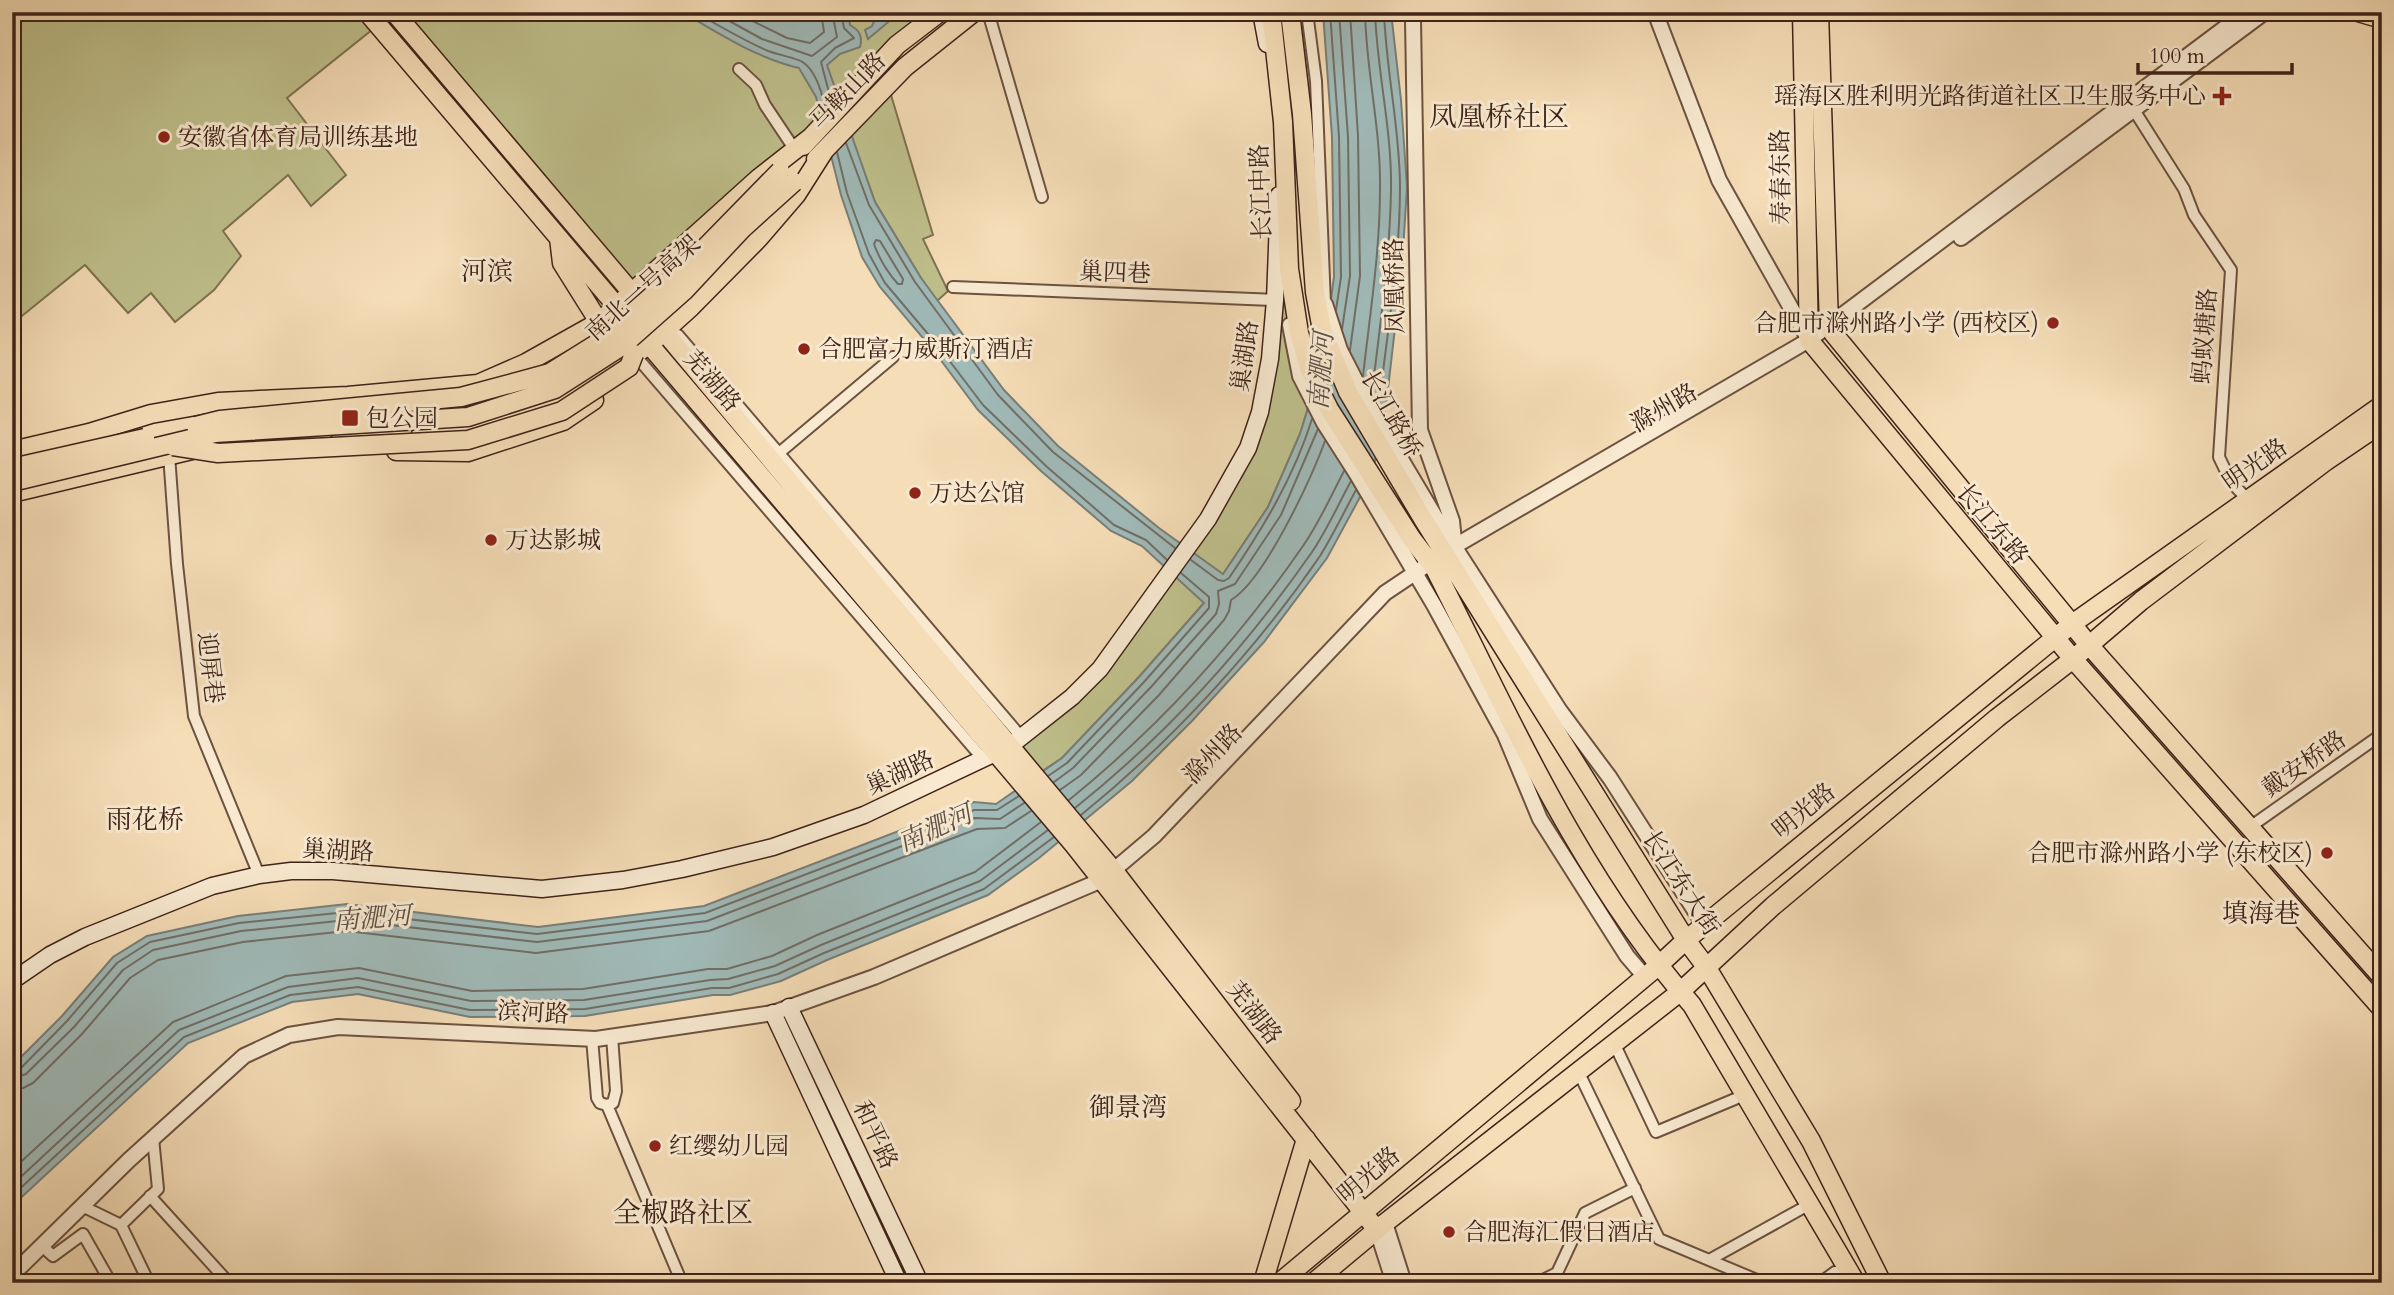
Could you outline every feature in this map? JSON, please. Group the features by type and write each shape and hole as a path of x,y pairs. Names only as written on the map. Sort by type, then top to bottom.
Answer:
{"main road":[{"name":"芜湖路","path":"368,12 617,307 641,349 1003,749 1112,877 1381,1226"},
{"name":"芜湖路","path":"394,12 632,292 667,329 1003,749"},
{"name":"马鞍山路","path":"787,176 810,138 846,99 897,45 940,12"},
{"name":"马鞍山路","path":"787,176 824,151 905,67 974,12"},
{"name":"巢湖路","path":"12,981 85,937 212,886 259,874 333,871 542,889 623,880 773,847 864,815 1003,749 1072,697 1100,669 1209,519 1248,449 1254,433 1270,359 1278,236 1279,161 1275,99 1261,12"},
{"name":"长江中路","path":"1271,12 1283,122 1289,269 1305,372"},
{"name":"长江中路","path":"1290,12 1302,114 1315,292 1322,330"},
{"name":"寿春东路","path":"1802,12 1811,344"},
{"name":"寿春东路","path":"1819,12 1831,329"},
{"path":"2358,12 2382,19"},
{"path":"12,451 89,433 151,414 218,402 348,396 478,384 526,363 599,322 759,178 810,138"},
{"path":"12,493 167,450 218,453 468,440 562,411 629,367 641,349 667,329 759,238 796,195 824,151"},
{"name":"南北一号高架","path":"12,482 167,450 215,433 468,416 555,389 622,346 684,291 787,176"},
{"name":"南北一号高架","path":"12,468 220,420 461,397 550,373 598,343 787,176"},
{"path":"559,238 562,263 599,322"},
{"name":"长江东路","path":"1831,329 2089,645 2382,977"},
{"name":"长江路桥","path":"1322,330 1348,392 1430,519"},
{"name":"长江东路","path":"1811,344 2073,659 2382,1009"},
{"name":"长江路桥","path":"1305,372 1406,543"},
{"name":"明光路","path":"1279,1283 1704,925 2072,624 2382,405"},
{"name":"明光路","path":"1313,1283 1381,1226 1680,992 1773,906 2150,594 2326,461 2382,423"},
{"path":"12,445 34,439 89,433"},
{"name":"长江东大街","path":"1430,519 1555,805 1624,919 1651,972 1680,992 1692,1006 1856,1283"},
{"name":"长江东大街","path":"1406,543 1445,557 1686,940 1707,968 1811,1141 1882,1283"},
{"name":"芜湖路","path":"1112,877 1306,1139 1368,1209"},
{"name":"和平路","path":"781,1010 898,1283"},
{"name":"和平路","path":"781,1010 920,1283"},
{"path":"1263,1283 1306,1139"}],"street":[{"path":"988,12 1042,197"},
{"path":"1307,12 1316,81 1325,304 1340,350 1430,519"},
{"name":"长江东路","path":"1655,12 1719,180 1811,344"},
{"name":"滁州路","path":"1112,877 1160,842 1417,576 1445,557 1811,344 2246,12"},
{"name":"滁州路","path":"1831,329 2265,12"},
{"name":"凤凰桥路","path":"1414,16 1420,430 1452,521 1445,557"},
{"path":"738,69 756,85 765,105 795,150"},
{"name":"蚂蚁塘路","path":"2134,110 2185,189 2194,215 2231,270 2219,457 2231,482 2248,500"},
{"path":"1275,300 1282,253 1286,188"},
{"path":"1278,236 1292,338 1305,372"},
{"name":"巢四巷","path":"953,287 1275,300"},
{"path":"667,329 779,453 1003,749"},
{"path":"779,453 893,357"},
{"name":"迎屏巷","path":"167,450 194,716 259,874"},
{"path":"1406,543 1417,576 1505,735 1540,819 1628,956 1651,972"},
{"path":"1445,557 1611,778 1704,925"},
{"name":"戴安桥路","path":"2250,828 2382,734"},
{"name":"滨河路","path":"12,1275 82,1206 244,1056 289,1035 338,1027 592,1038 781,1010 874,976 1112,877"},
{"path":"592,1038 597,1098 600,1103 607,1105 613,1103 616,1091 612,1036"},
{"path":"1614,1043 1656,1132 1735,1099"},
{"path":"1578,1071 1660,1239 1765,1283"},
{"path":"607,1105 682,1283"},
{"path":"121,1225 158,1189 153,1139"},
{"path":"1537,1283 1557,1273 1586,1213 1635,1188"},
{"path":"150,1196 229,1283"},
{"path":"82,1206 121,1225 149,1283"},
{"path":"1709,1260 1801,1209"},
{"path":"1381,1226 1394,1283"},
{"path":"1381,1226 1404,1283"},
{"path":"42,1246 53,1255 82,1234 111,1283"},
{"path":"1820,1283 1835,1272"}],"green space":[{"name":"安徽省体育局训练基地","path":"12,12 367,12 378,25 287,98 346,175 311,206 288,175 223,231 241,256 214,290 175,322 151,293 128,313 85,265 12,324"},
{"path":"394,12 940,12 810,138 632,293"},
{"path":"888,85 933,235 923,239 948,291 937,301 875,202 847,126"},
{"path":"1282,252 1311,398 1300,434 1268,507 1204,603 1062,758 1035,776 1010,746 1100,669 1180,543 1208,519 1248,448"}],"water":[{"name":"南淝河","path":"682,12 848,12 850,25 861,37 860,47 840,54 827,65 875,202 921,278 1004,390 1058,446 1159,528 1223,574 1268,507 1300,434 1322,363 1334,277 1332,137 1323,12 1391,12 1407,187 1402,267 1386,406 1372,475 1327,558 1264,642 1192,721 1132,781 1039,858 988,895 781,981 730,995 713,995 585,1016 470,1017 358,994 292,1002 188,1043 12,1206 12,1066 62,1016 113,957 147,936 238,916 347,904 538,927 704,906 974,802 996,804 1062,758 1204,603 1142,546 1111,531 1041,471 978,410 934,351 880,287 862,257 841,195 816,97 799,68 753,52"},
{"path":"878,12 900,12 868,39 865,30 872,26"}],"place":[{"name":"瑶海区胜利明光路街道社区卫生服务中心","path":"2222,96"},
{"name":"安徽省体育局训练基地","path":"164,137"},
{"name":"合肥市滁州路小学 (西校区)","path":"2053,323"},
{"name":"合肥富力威斯汀酒店","path":"804,349"},
{"name":"包公园","path":"350,418"},
{"name":"万达公馆","path":"915,493"},
{"name":"万达影城","path":"491,540"},
{"name":"合肥市滁州路小学 (东校区)","path":"2327,853"},
{"name":"红缨幼儿园","path":"655,1146"},
{"name":"合肥海汇假日酒店","path":"1449,1232"}],"district":[{"name":"凤凰桥社区","path":"1499,117"},
{"name":"河滨","path":"487,271"},
{"name":"雨花桥","path":"145,819"},
{"name":"填海巷","path":"2261,913"},
{"name":"御景湾","path":"1128,1107"},
{"name":"全椒路社区","path":"683,1213"}]}
